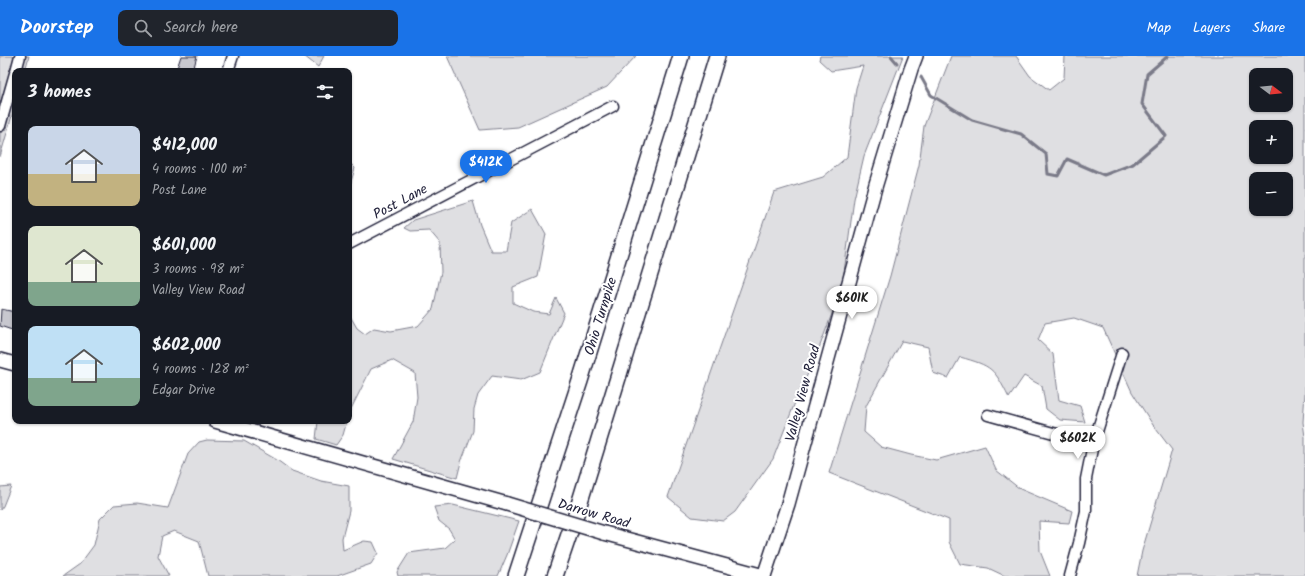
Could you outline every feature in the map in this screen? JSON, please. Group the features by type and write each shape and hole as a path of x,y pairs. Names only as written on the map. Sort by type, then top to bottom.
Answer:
{"highway":[{"name":"Ohio Turnpike","path":"516,576 580,381 681,56"},
{"path":"555,576 580,503 717,56"}],"main road":[{"name":"Valley View Road","path":"759,575 790,497 876,184 916,56"},
{"path":"0,360 12,363"},
{"name":"Darrow Road","path":"226,424 604,533 759,575"}],"street":[{"path":"16,68 20,56"},
{"path":"229,68 233,56"},
{"path":"0,126 12,83"},
{"name":"Post Lane","path":"352,242 613,106"},
{"path":"1070,576 1086,511 1086,479 1093,444 1122,353"},
{"path":"988,415 1093,444"}],"shaded area":[{"path":"0,56 29,56 26,68 12,68 12,115 0,157"},
{"path":"304,56 324,56 318,67"},
{"path":"447,56 636,56 607,87 518,127 480,130"},
{"path":"820,56 903,56 864,156 854,199 842,287 818,351 796,400 773,459 735,512 723,521 692,517 668,497 774,192 823,177 847,157 856,88 863,66 831,71 819,60"},
{"path":"951,56 1016,56 1030,76 1049,90 1064,78 1065,56 1305,56 1305,393 1303,422 1305,437 1305,576 1137,576 1142,551 1172,450 1153,425 1132,392 1103,328 1074,318 1045,323 1038,340 1053,354 1059,400 1080,406 1085,422 1060,420 1046,409 1042,386 1024,376 1009,398 1000,380 986,366 960,357 948,378 933,373 928,347 902,341 866,406 864,432 881,447 936,460 985,446 996,470 1020,489 1072,511 1069,523 1039,521 1040,551 1050,576 1005,576 988,568 960,564 949,542 949,520 829,473 890,276 919,165 924,126"},
{"path":"352,165 355,168 352,178"},
{"path":"473,201 480,225 491,251 506,251 511,223 532,209 546,234 538,277 513,287 513,303 533,312 549,314 556,298 564,313 540,372 521,380 492,376 478,395 474,409 473,431 461,462 457,478 393,459 413,422 417,397 415,373 392,360 371,369 352,407 352,319 357,328 365,334 374,328 391,331 418,326 433,309 441,272 440,243 429,230 410,231 404,228 413,220"},
{"path":"318,424 346,424 343,435 336,445 316,439"},
{"path":"207,440 244,441 277,460 292,471 321,481 349,486 349,511 342,538 343,550 364,541 373,542 378,553 371,564 337,576 208,576 199,541 174,531 162,536 158,556 169,576 63,576 80,564 94,545 100,519 114,505 137,503 168,508 188,454 199,442"},
{"path":"11,486 3,506 0,510 0,487"},
{"path":"453,505 519,521 498,576 398,576 397,572 409,553 445,548 455,539 449,529 439,521 434,507"}],"building":[{"path":"181,56 197,56 194,68 177,68"},
{"path":"1,309 12,311 12,330 0,326"}],"waterway":[{"path":"891,56 897,63"},
{"path":"921,77 931,95 972,120 1021,134 1046,154 1048,174 1058,176 1067,159 1104,175 1133,164 1166,136 1142,104 1147,74 1168,56"}]}
